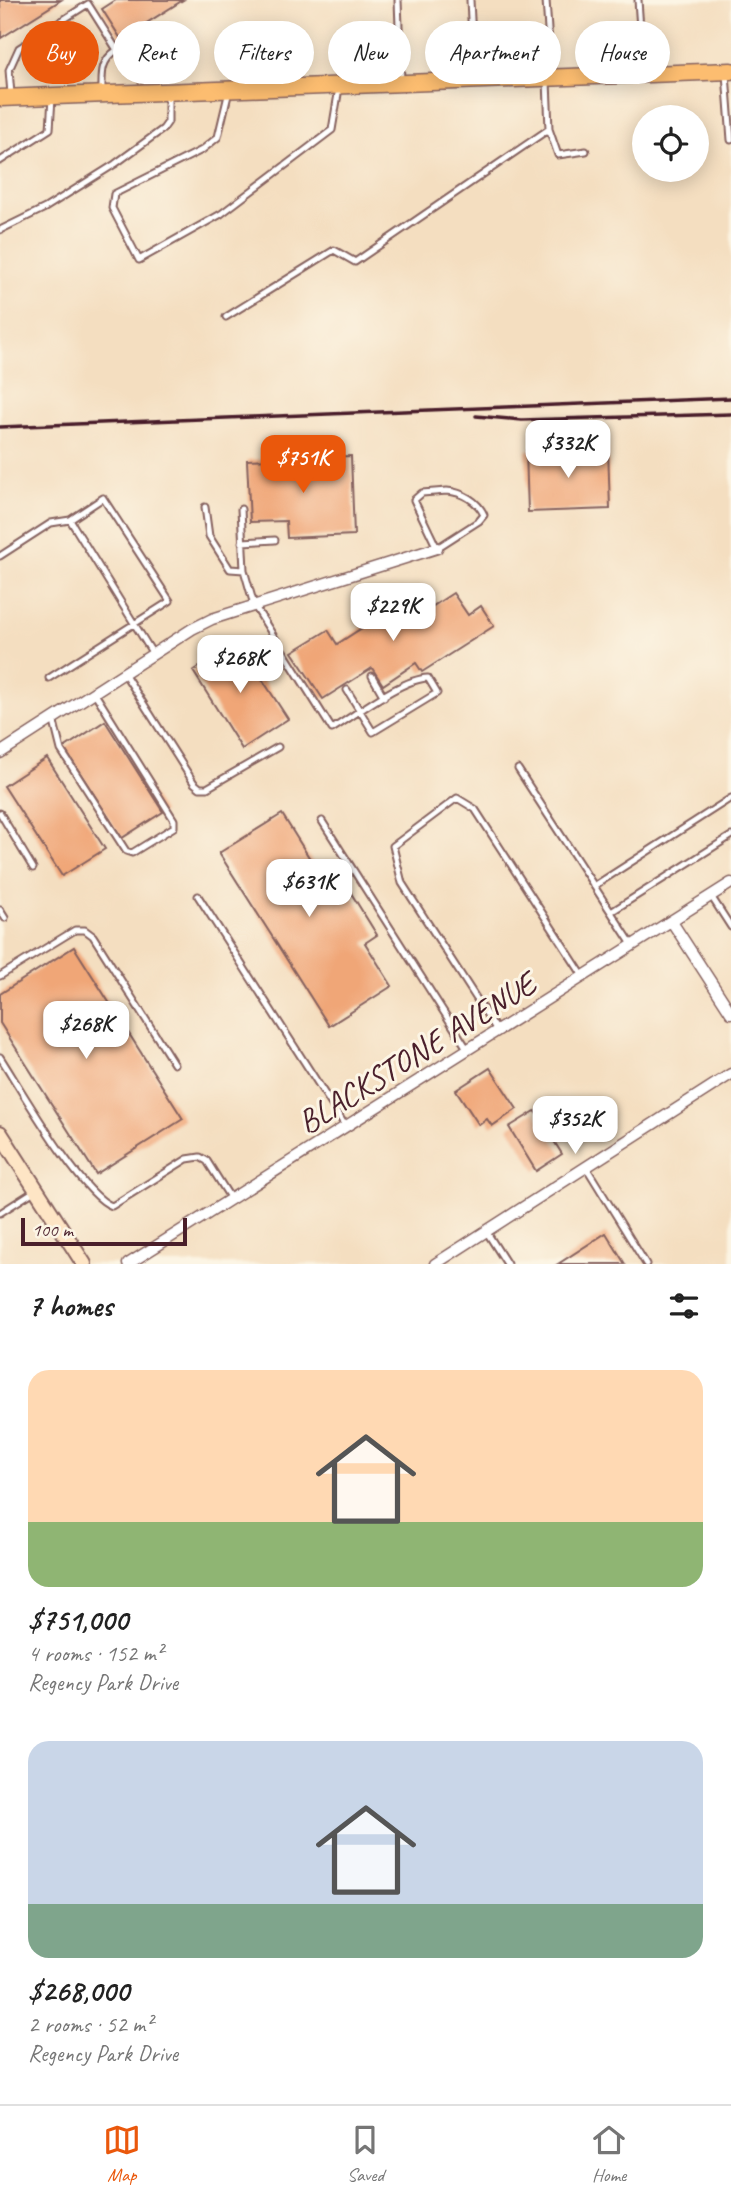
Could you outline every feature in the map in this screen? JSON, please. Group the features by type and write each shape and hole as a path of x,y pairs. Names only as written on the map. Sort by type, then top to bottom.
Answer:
{"main road":[{"path":"670,73 728,71"},
{"path":"5,98 370,84"}],"street":[{"path":"0,752 212,619 437,548"},
{"name":"BLACKSTONE AVENUE","path":"128,1264 731,883"},
{"path":"672,922 731,1013"},
{"path":"435,1264 731,1074"},
{"path":"0,1133 84,1264"}],"lane":[{"path":"398,0 399,21"},
{"path":"470,0 471,21"},
{"path":"546,0 547,21"},
{"path":"638,0 639,21"},
{"path":"5,98 9,70 19,48 88,4 117,50 109,55 102,66 102,94"},
{"path":"728,71 731,141"},
{"path":"549,84 548,129 558,155 586,151"},
{"path":"229,89 218,137 202,150 114,194 112,208 139,260 221,214 332,130 339,85"},
{"path":"0,230 45,208 163,130 168,122 169,92"},
{"path":"0,161 50,129 51,96"},
{"path":"226,317 334,250 355,262 548,129"},
{"path":"458,492 482,510 484,515 437,548 414,500 422,493 458,492"},
{"path":"0,556 51,523 70,520 103,498 170,601 49,678"},
{"path":"205,507 209,536 230,569 244,570"},
{"path":"241,509 244,570 254,605 332,729 360,712 384,697 416,678 428,678 437,693 373,732 360,712 347,690"},
{"path":"70,520 153,654"},
{"path":"242,542 275,540"},
{"path":"124,673 194,783 200,788 207,788 278,747"},
{"path":"372,676 384,697"},
{"path":"53,718 61,750 126,851 132,853 174,827 174,820 94,692"},
{"path":"518,769 633,946"},
{"path":"498,1031 402,883 393,846 457,798 475,809 584,977"},
{"path":"594,886 731,798"},
{"path":"0,813 33,867"},
{"path":"322,821 468,1051"},
{"path":"611,912 731,836"},
{"path":"198,896 346,1127"},
{"path":"711,896 731,927"},
{"path":"0,910 5,918"},
{"path":"0,976 75,930 85,930 93,936 174,1064"},
{"path":"0,1057 81,1180 105,1204 112,1206 187,1159 200,1157 208,1161 231,1199"},
{"path":"586,1167 646,1264"},
{"path":"0,1213 36,1189"},
{"path":"486,1231 507,1264"}],"building":[{"path":"0,0 61,0 28,21 21,21 21,25 1,38"},
{"path":"116,0 183,0 150,21 113,21 113,26 102,9"},
{"path":"608,447 610,509 528,512 526,450"},
{"path":"351,456 354,535 287,538 286,521 250,522 247,460"},
{"path":"422,589 433,606 453,593 468,615 481,606 494,626 422,672 416,663 383,685 372,668 323,699 292,652 328,630 337,644"},
{"path":"238,642 288,719 242,749 193,671"},
{"path":"105,721 163,812 122,838 64,748"},
{"path":"47,758 105,849 62,876 4,786"},
{"path":"282,814 322,878 336,869 377,935 365,943 392,986 329,1026 219,853"},
{"path":"74,947 183,1119 96,1174 0,1023 0,994"},
{"path":"490,1068 517,1109 492,1126 487,1119 479,1125 456,1090"},
{"path":"535,1111 562,1154 536,1171 509,1127"},
{"path":"606,1233 625,1264 558,1264"}],"railway":[{"path":"0,427 731,398"},
{"path":"476,416 522,420 731,414"}]}
